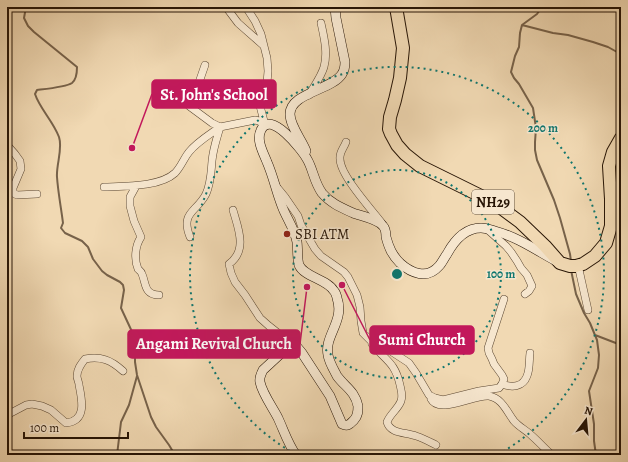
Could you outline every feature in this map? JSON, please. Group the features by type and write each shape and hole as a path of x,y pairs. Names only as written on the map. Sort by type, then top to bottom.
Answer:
{"highway":[{"name":"NH29","path":"396,7 403,48 400,78 390,117 389,129 397,145 405,154 420,166 493,202 520,222 560,263"},
{"path":"560,263 570,266 583,264 595,256 606,243 611,226 612,199 609,166 613,152 621,138"}],"main road":[{"path":"335,7 345,62 343,74 337,80 297,100 291,109 290,114 290,119 302,142 307,159 322,193 336,205 382,224 385,228 390,252 406,268 414,272 427,274 438,268 457,240 468,231 481,228 508,234 560,263"},
{"path":"296,455 291,449 278,418 260,382 260,375 263,370 290,345 297,347 302,353 330,396 340,422 344,426 349,425 356,418 358,411 357,400 352,392 338,377 328,356 328,346 338,319 339,304 335,291 328,284 304,271 299,265 297,243 292,227 282,206 273,176 262,150 259,139 261,128 265,125 271,124 290,136 307,159"}],"street":[{"path":"226,7 238,23 264,45"},
{"path":"246,7 261,34 267,58 268,71 260,106 265,125"},
{"path":"308,95 324,68 326,58 321,23"},
{"path":"205,64 196,91 189,106 220,127"},
{"path":"104,187 136,186 156,182 169,177 176,172 182,161 194,146 220,127 255,120 265,125"},
{"path":"190,237 188,232 188,216 206,195 210,182 213,155 220,127"},
{"path":"346,142 340,152 339,158 341,166 365,203 382,224"},
{"path":"7,145 18,158 22,169 12,192 17,195 37,194"},
{"path":"275,185 298,216 301,225 315,249 321,256 348,276 357,295 363,333 395,370 402,394 399,405 388,418 388,425 398,432 417,436 436,445"},
{"path":"136,186 130,200 132,214 140,238 135,248 138,268 142,274 146,288 152,294 159,294"},
{"path":"233,210 240,236 240,246 237,255 229,264 235,282 264,323 293,345"},
{"path":"486,228 506,246 517,261 520,268 527,275 532,286 525,294"},
{"path":"578,265 588,310"},
{"path":"429,395 443,400 478,391 500,388 504,379 494,364 488,348 504,299"},
{"path":"366,337 409,363 432,401 445,405 480,396 494,397 500,401 514,422 530,434 551,454"},
{"path":"502,384 514,386 520,385 524,382 528,376 530,353"},
{"path":"7,414 26,405 32,404 51,410 66,423 72,422 78,419 80,414 82,404 77,376 78,368 85,359 92,358 107,360 114,363 123,371"}],"waterway":[{"path":"26,7 24,18 28,26 77,67 76,77 72,83 60,87 37,90 35,94 56,131 60,142 57,177 63,223 61,228 65,233 82,241 88,247 93,259 102,271 123,285 124,290 121,308 134,336 137,375 151,417 175,455"},
{"path":"542,7 537,14 522,25 519,47 511,72 533,108 536,128 535,150 537,160 554,200 571,261"},
{"path":"522,25 593,42 608,47 621,56"},
{"path":"571,270 576,294 597,340 599,355 598,368 589,391 594,424 596,455"},
{"path":"595,335 621,345"},
{"path":"117,455 121,422 129,405 137,376"}],"place":[{"name":"St. John's School","path":"132,148"},
{"name":"SBI ATM","path":"287,234"},
{"name":"Sumi Church","path":"342,285"},
{"name":"Angami Revival Church","path":"307,287"}]}
